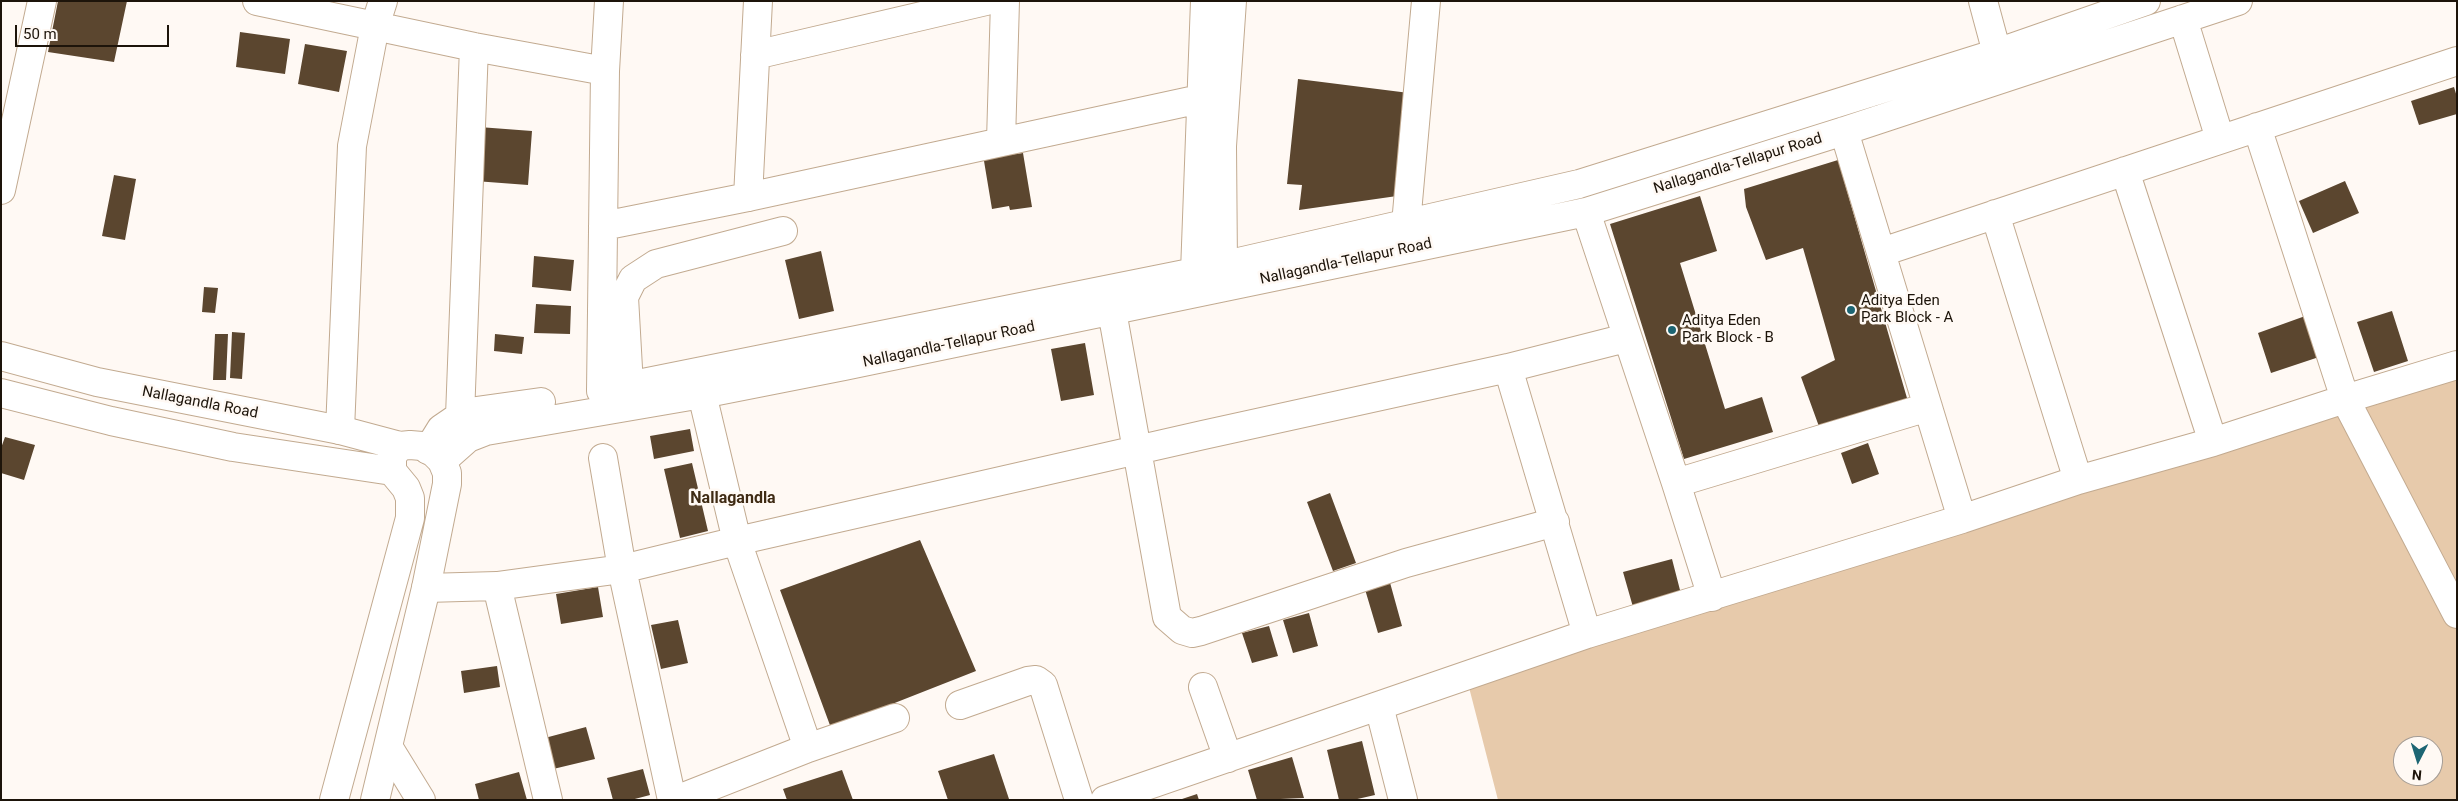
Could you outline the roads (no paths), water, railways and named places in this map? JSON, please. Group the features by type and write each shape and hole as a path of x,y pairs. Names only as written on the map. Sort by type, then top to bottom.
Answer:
{"street":[{"path":"1,190 42,1"},
{"path":"257,1 379,14 474,47 605,71"},
{"path":"601,391 605,71 609,1"},
{"path":"748,197 758,1"},
{"path":"755,55 986,1"},
{"path":"1001,141 1005,1"},
{"path":"1195,272 1205,1"},
{"path":"1223,266 1222,146 1232,1"},
{"path":"1406,224 1426,1"},
{"path":"1983,1 1997,53"},
{"name":"Nallagandla-Tellapur Road","path":"435,456 486,430 702,394 841,355 1578,184 1997,53 2146,1"},
{"name":"Nallagandla-Tellapur Road","path":"435,456 441,429 468,412 1112,311 1586,212 1844,131 2238,1"},
{"path":"340,430 352,146 379,14"},
{"path":"2183,20 2220,139"},
{"path":"460,416 474,47"},
{"path":"1882,252 2457,61"},
{"path":"603,226 748,197 1200,99"},
{"path":"2257,127 2345,398 2457,614"},
{"path":"1844,131 1962,519"},
{"path":"2124,171 2213,442"},
{"path":"1586,212 1626,338 1676,482 1712,597"},
{"path":"1996,214 2078,480"},
{"path":"629,386 624,297 633,279 656,264 783,231"},
{"path":"1112,311 1135,452 1167,617 1182,630 1192,633 1406,563 1555,522"},
{"path":"426,588 497,586 622,569 737,541 1508,368 1626,338"},
{"name":"Nallagandla Road","path":"1,356 98,382 340,430 400,446 410,445 435,456"},
{"path":"1105,800 1587,634 1962,519 2078,480 2213,442 2345,398 2457,365"},
{"path":"1508,368 1587,634"},
{"path":"1,393 111,421 233,447 392,471"},
{"path":"702,394 737,541 808,748"},
{"path":"1676,482 1928,407"},
{"path":"334,800 410,518 410,498 406,488 392,471 392,456 400,446"},
{"path":"375,800 389,748 446,500 446,473 435,456"},
{"path":"603,458 622,569 672,800"},
{"path":"497,586 548,800"},
{"path":"960,705 1028,681 1036,680 1043,685 1079,800"},
{"path":"1203,687 1228,758"},
{"path":"1379,706 1403,800"},
{"path":"676,800 808,748 895,718"},
{"path":"389,748 421,800"}],"place":[{"name":"Aditya Eden Park Block - A","path":"1851,310"},
{"name":"Aditya Eden Park Block - B","path":"1672,330"}],"district":[{"name":"Nallagandla","path":"733,499"}]}
